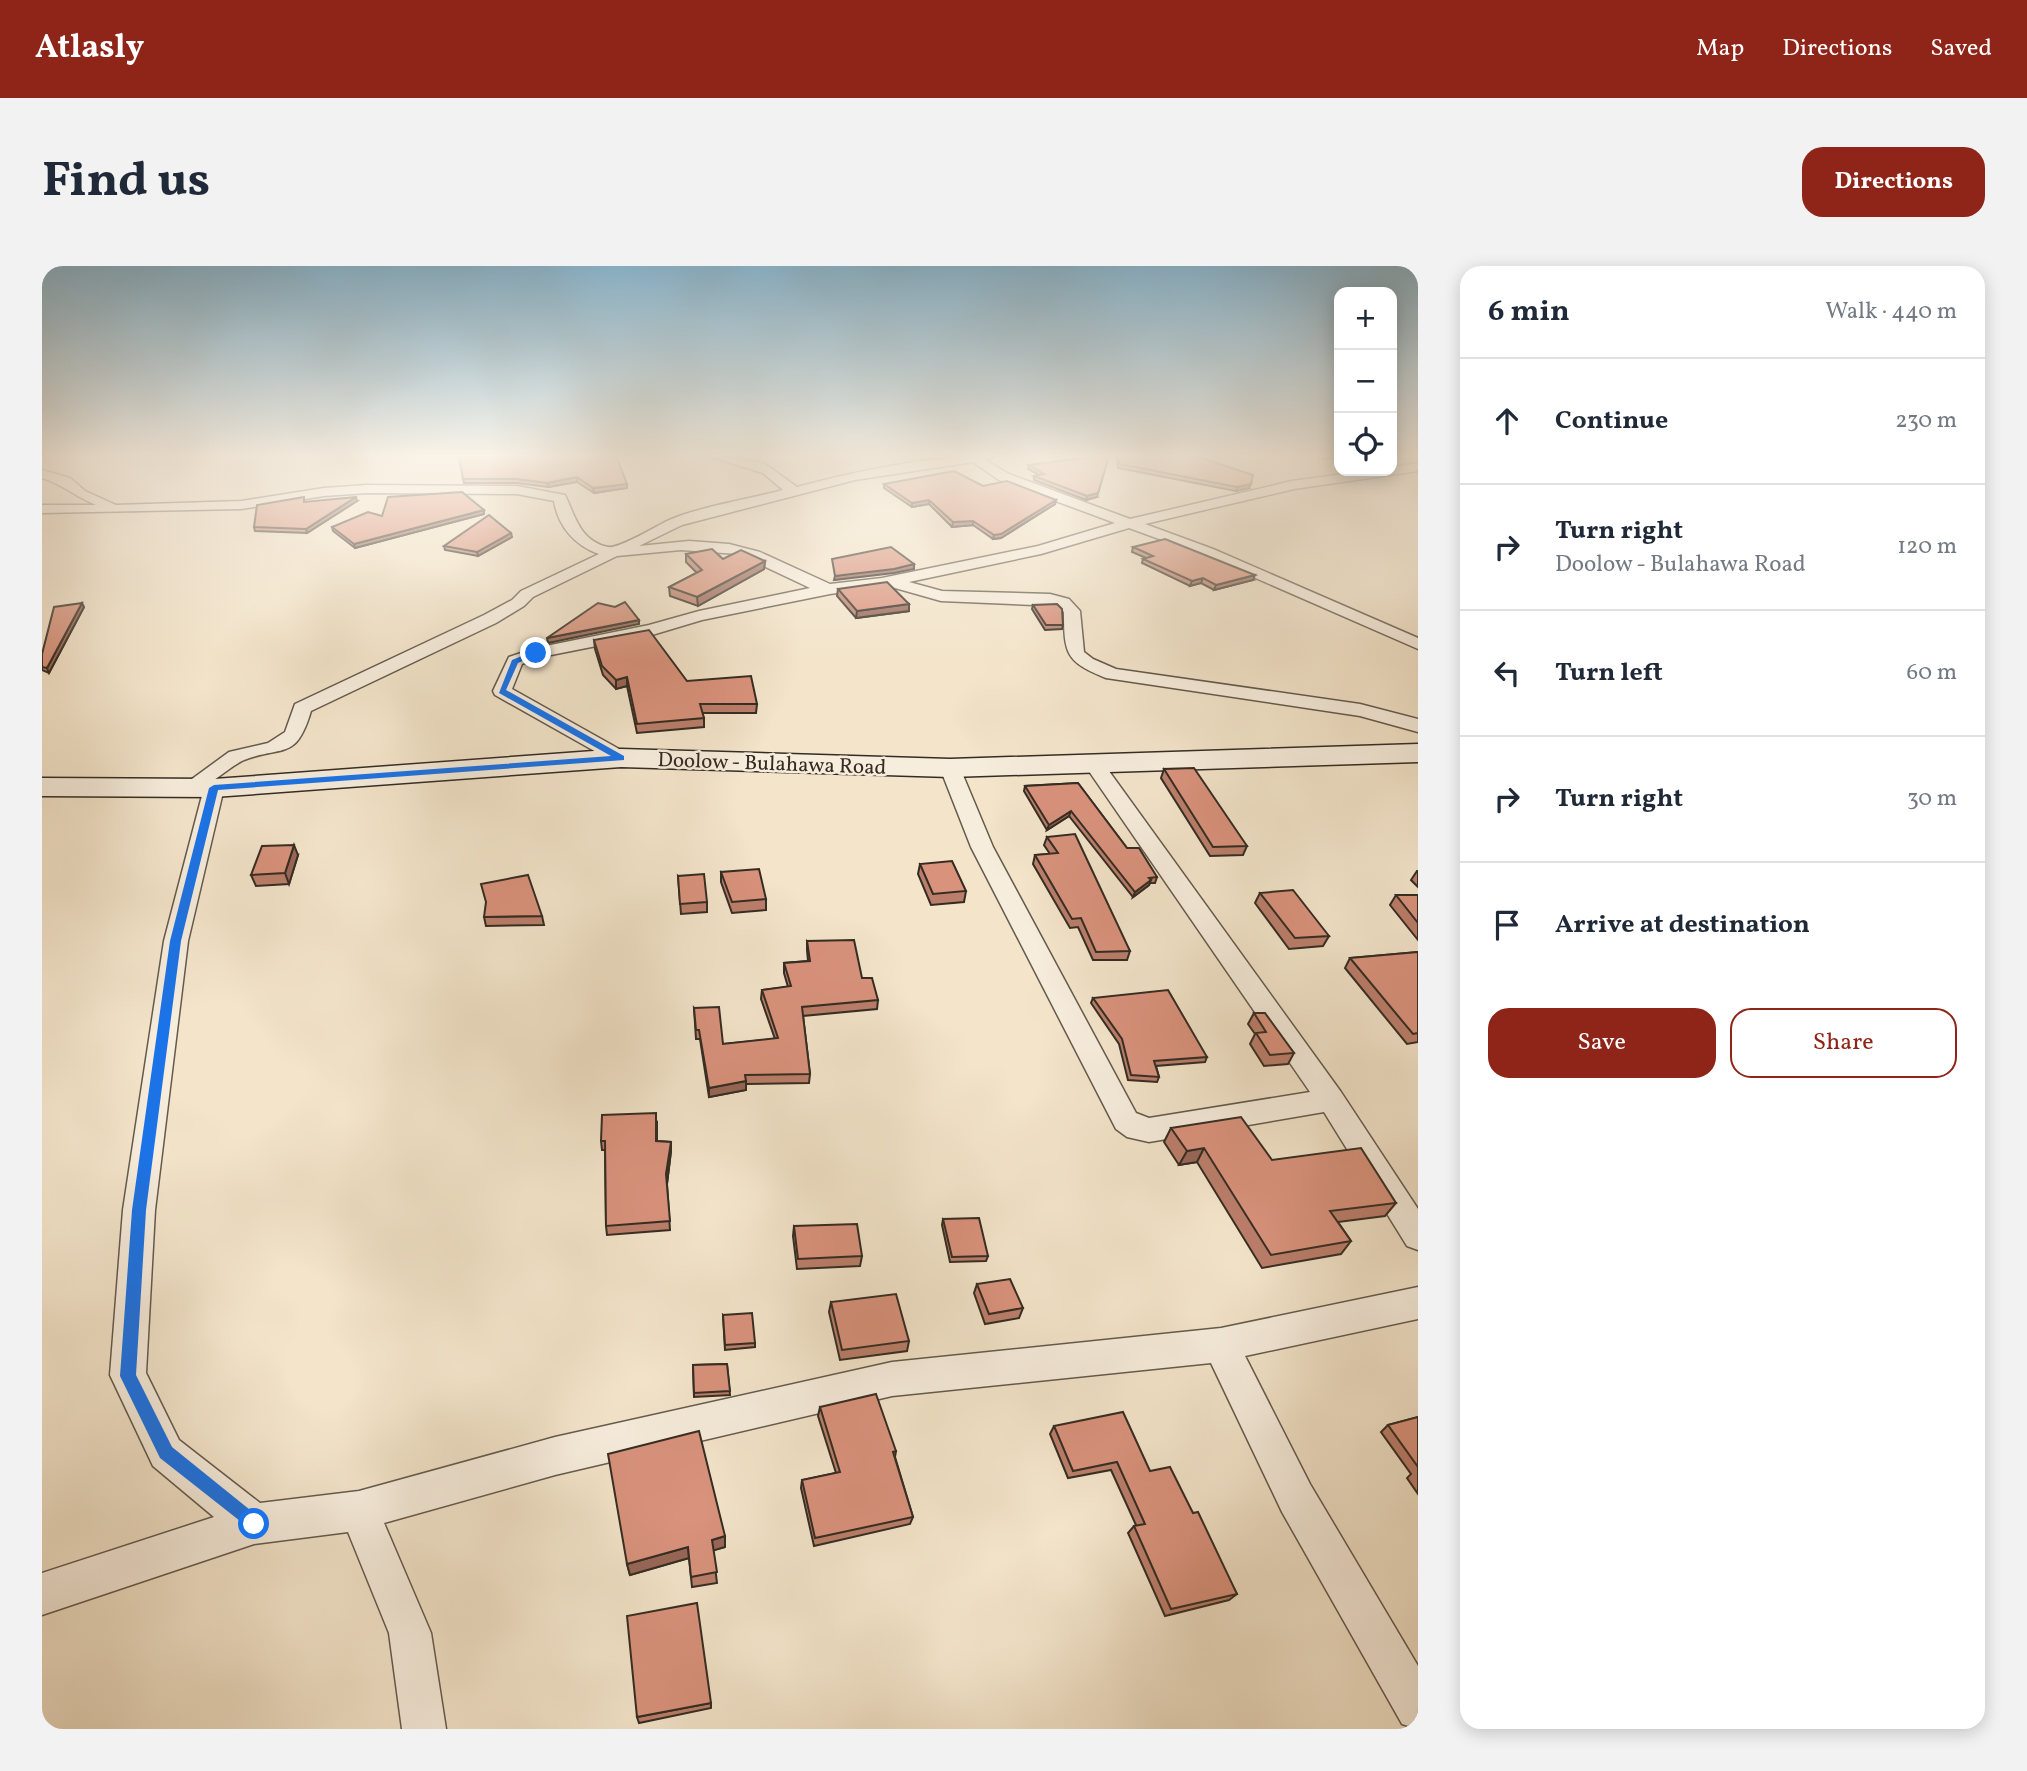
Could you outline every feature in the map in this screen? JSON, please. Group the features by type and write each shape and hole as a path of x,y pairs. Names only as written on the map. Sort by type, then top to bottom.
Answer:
{"main road":[{"name":"Doolow - Bulahawa Road","path":"42,787 202,787 621,758 950,768 1418,753"}],"street":[{"path":"568,524 592,548 611,552 669,546 729,548 748,552 808,584 830,589"},
{"path":"254,1524 166,1453 128,1376 139,1210 176,941 202,787 236,756 275,747 294,735 302,708 490,619 518,603 527,594 672,524"},
{"path":"621,758 502,691 515,661 536,653 652,630 699,616 830,589 882,583 1041,550 1125,524"},
{"path":"1132,524 1208,552 1418,644"},
{"path":"882,583 915,588 941,596 1063,602 1072,611 1071,644 1078,657 1112,674 1360,710 1398,718 1418,726"},
{"path":"1094,764 1331,1100 1418,1236"},
{"path":"950,768 982,846 1126,1121 1137,1129 1149,1130 1331,1100"},
{"path":"42,1594 254,1524 359,1511 555,1456 892,1379 1221,1345 1418,1303"},
{"path":"1221,1345 1296,1498 1418,1708"},
{"path":"359,1511 410,1633 424,1729"}],"building":[{"path":"254,524 313,524 306,529 254,527"},
{"path":"339,524 429,524 354,544 332,527"},
{"path":"476,524 500,524 511,533 477,552 444,546"},
{"path":"978,524 1017,524 1001,534 994,535"},
{"path":"1165,539 1255,575 1216,585 1203,578 1192,581 1143,559 1153,556 1133,547"},
{"path":"891,547 914,564 835,576 832,559"},
{"path":"712,549 723,559 741,550 765,561 697,597 669,587 702,570 686,554"},
{"path":"887,582 909,604 857,611 838,589"},
{"path":"625,602 639,620 547,638 598,603 615,607"},
{"path":"82,603 47,668 42,667 42,654 54,607"},
{"path":"1057,604 1062,609 1063,625 1046,625 1033,605"},
{"path":"649,630 687,681 751,676 757,704 700,704 704,718 637,724 627,677 616,680 602,666 594,640"},
{"path":"1194,768 1247,846 1213,847 1164,769"},
{"path":"1078,783 1127,848 1139,848 1157,877 1149,878 1151,880 1135,892 1071,811 1049,825 1025,786"},
{"path":"1075,834 1130,951 1096,952 1081,918 1072,919 1035,855 1058,853 1047,837"},
{"path":"294,845 285,873 251,875 262,846"},
{"path":"952,861 966,891 933,894 920,864"},
{"path":"759,869 766,899 732,902 721,872"},
{"path":"704,874 707,902 680,904 678,876"},
{"path":"528,875 542,916 484,917 486,902 481,884"},
{"path":"1293,890 1329,936 1295,938 1260,893"},
{"path":"1396,895 1418,895 1418,923"},
{"path":"854,940 862,978 872,978 878,1000 802,1007 810,1074 745,1075 746,1081 709,1088 694,1008 719,1007 723,1044 778,1038 762,990 791,986 784,963 810,961 807,941"},
{"path":"1418,952 1418,1033 1413,1034 1350,958"},
{"path":"1168,990 1207,1057 1154,1061 1159,1077 1131,1075 1122,1039 1093,998"},
{"path":"1254,1013 1265,1013 1294,1053 1270,1055 1256,1033 1266,1032"},
{"path":"656,1113 656,1141 671,1142 666,1174 670,1221 606,1226 602,1115"},
{"path":"1241,1117 1272,1160 1361,1148 1396,1203 1330,1211 1351,1241 1271,1255 1204,1148 1187,1151 1171,1128"},
{"path":"979,1218 988,1256 952,1257 943,1219"},
{"path":"857,1224 862,1256 798,1259 794,1226"},
{"path":"1010,1279 1023,1308 989,1314 977,1284"},
{"path":"896,1294 909,1341 842,1350 831,1302"},
{"path":"752,1313 755,1343 725,1345 723,1315"},
{"path":"727,1364 730,1391 694,1393 693,1365"},
{"path":"876,1394 896,1451 893,1452 913,1517 815,1538 802,1480 840,1472 820,1407"},
{"path":"1123,1412 1150,1471 1170,1467 1193,1513 1198,1512 1237,1594 1171,1609 1134,1526 1145,1524 1117,1462 1073,1471 1054,1426"},
{"path":"1418,1417 1418,1467 1388,1425"},
{"path":"699,1431 725,1536 712,1540 717,1572 691,1577 688,1547 627,1564 608,1454"},
{"path":"697,1603 711,1703 637,1717 627,1616"}],"route":[{"path":"254,1524 166,1453 128,1376 139,1210 176,941 214,788 621,758 502,691 515,661 536,653"}]}
